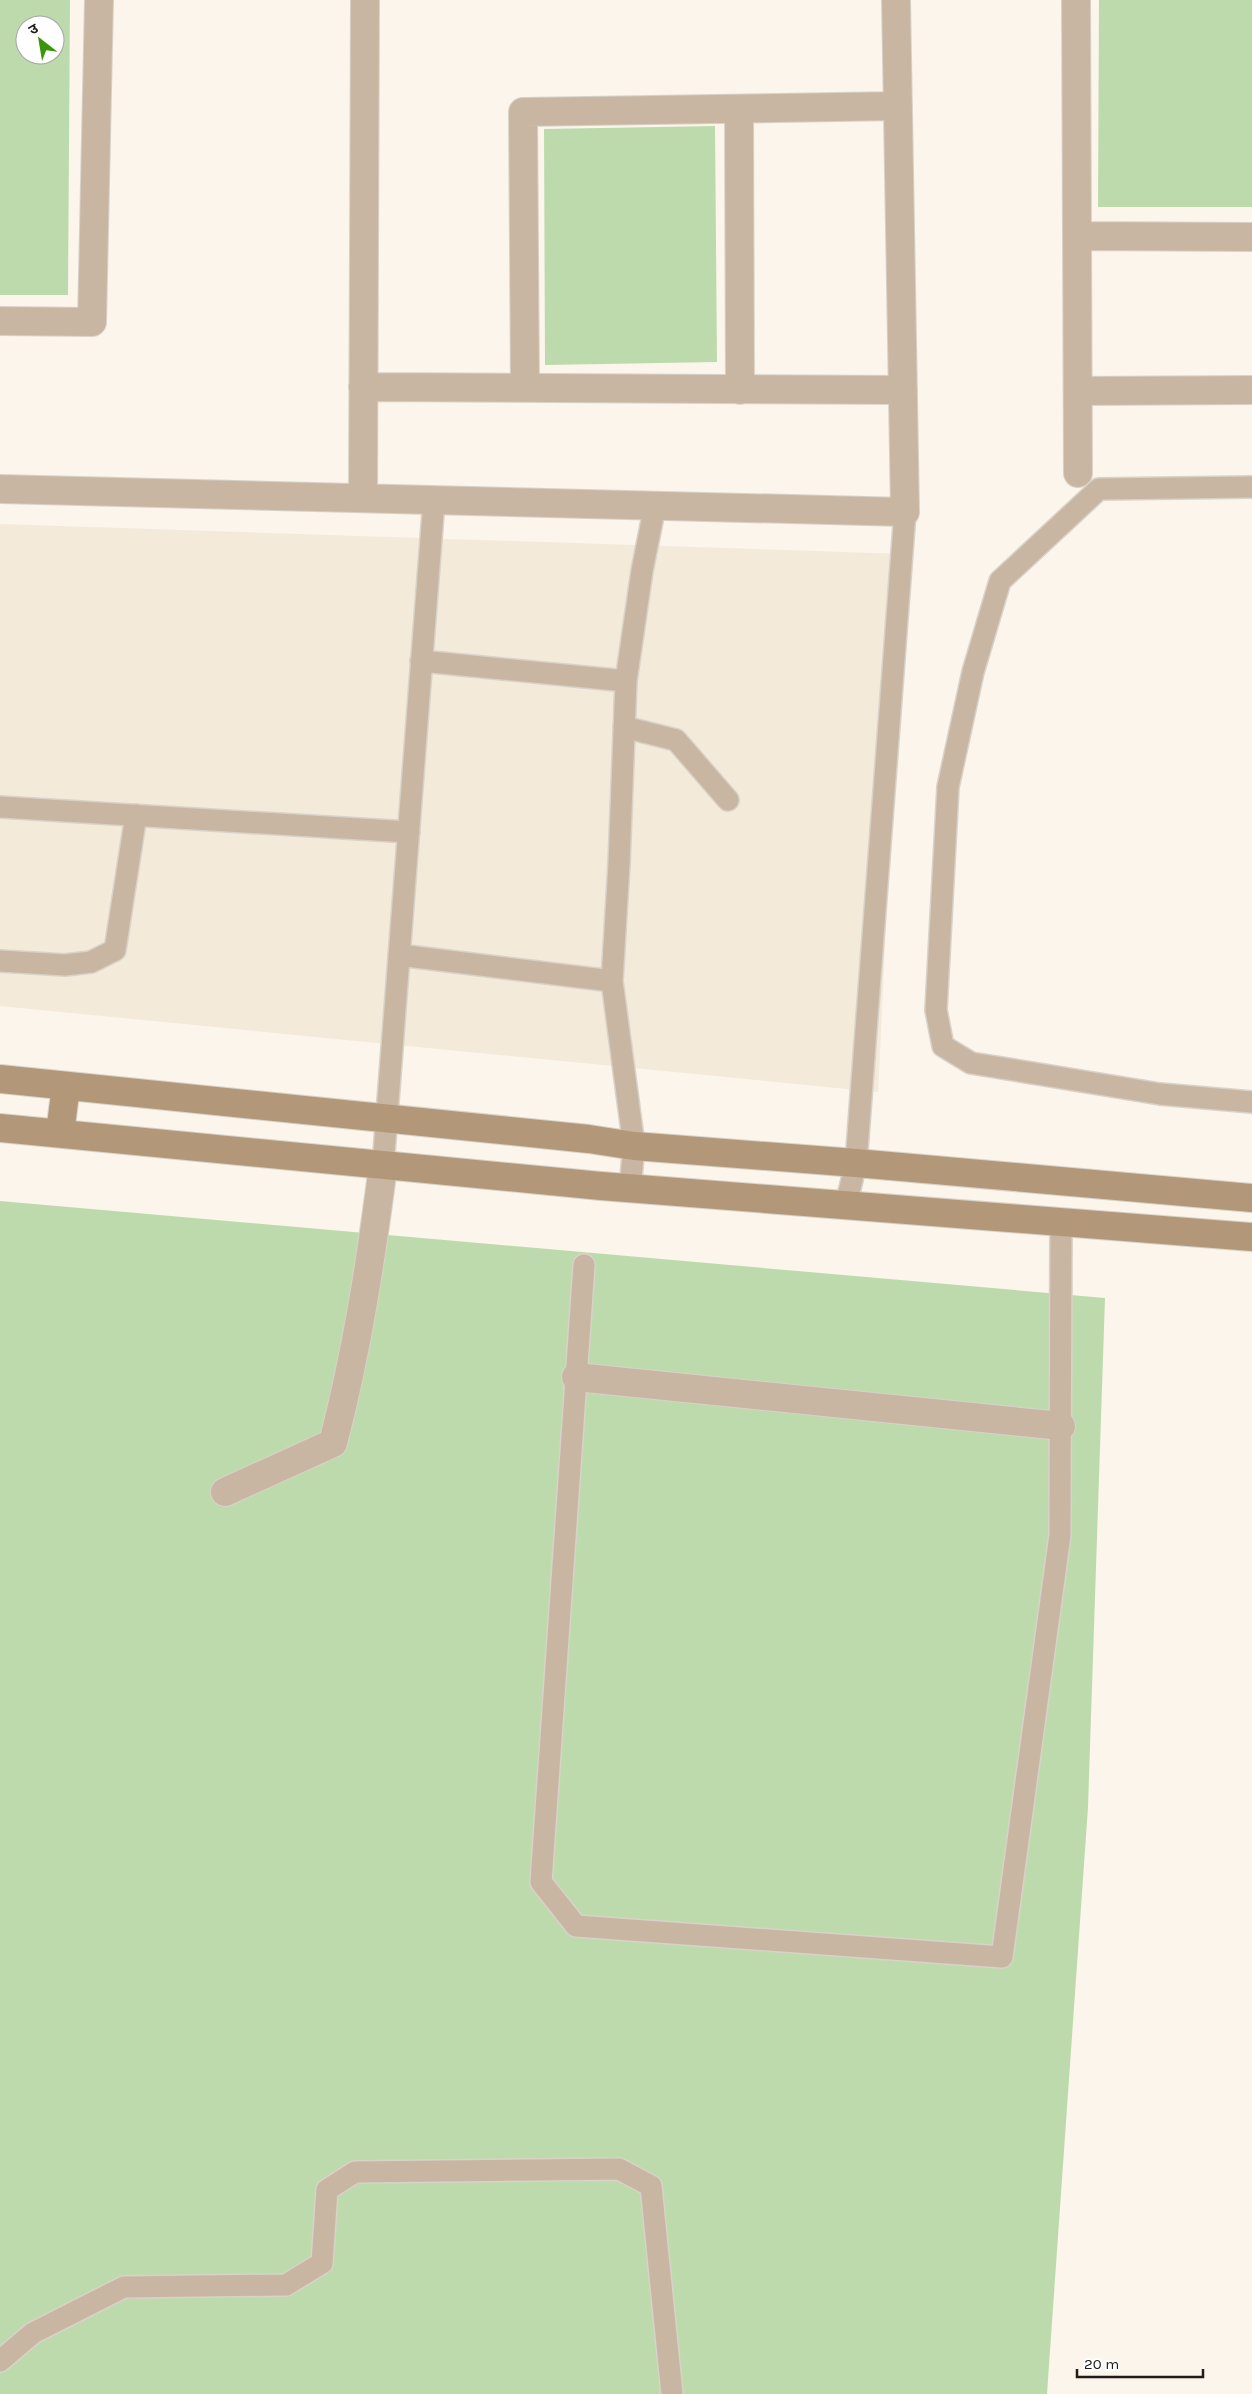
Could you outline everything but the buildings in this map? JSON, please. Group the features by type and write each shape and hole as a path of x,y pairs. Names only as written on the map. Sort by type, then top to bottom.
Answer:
{"street":[{"path":"0,321 92,322 99,0"},
{"path":"363,498 365,0"},
{"path":"0,489 905,512 896,0"},
{"path":"1076,0 1078,473"},
{"path":"525,388 523,112 898,106"},
{"path":"739,109 740,390"},
{"path":"1078,236 1252,237"},
{"path":"363,387 903,390"},
{"path":"1078,391 1252,390"},
{"path":"0,1079 387,1118 634,1146 856,1163 1252,1198"},
{"path":"60,1133 66,1086"},
{"path":"0,1128 383,1166 630,1188 1252,1236"},
{"path":"225,1492 333,1443 352,1370 367,1284 383,1166"},
{"path":"576,1377 1061,1426"}],"lane":[{"path":"1252,487 1099,489 1000,581 973,672 948,787 936,1010 943,1046 971,1063 1160,1094 1252,1102"},
{"path":"383,1166 434,500"},
{"path":"630,1188 634,1146 612,981 626,682 642,571 655,506"},
{"path":"846,1204 856,1163 905,512"},
{"path":"421,660 626,682"},
{"path":"624,727 676,740 728,800"},
{"path":"0,807 409,832"},
{"path":"0,961 65,964 91,962 115,950 136,815"},
{"path":"399,955 612,981"},
{"path":"584,1265 541,1882 576,1926 1002,1957 1060,1535 1061,1222"},
{"path":"0,2361 33,2333 124,2287 286,2285 322,2263 327,2190 356,2172 619,2169 651,2186 672,2394"}],"shaded area":[{"path":"0,524 904,554 878,1092 0,1006"}],"green space":[{"path":"0,0 70,0 68,295 0,295"},
{"path":"1099,0 1252,0 1252,207 1098,207"},
{"path":"715,126 717,362 545,365 544,129"},
{"path":"0,1201 1105,1298 1088,1807 1047,2394 0,2394"}]}
